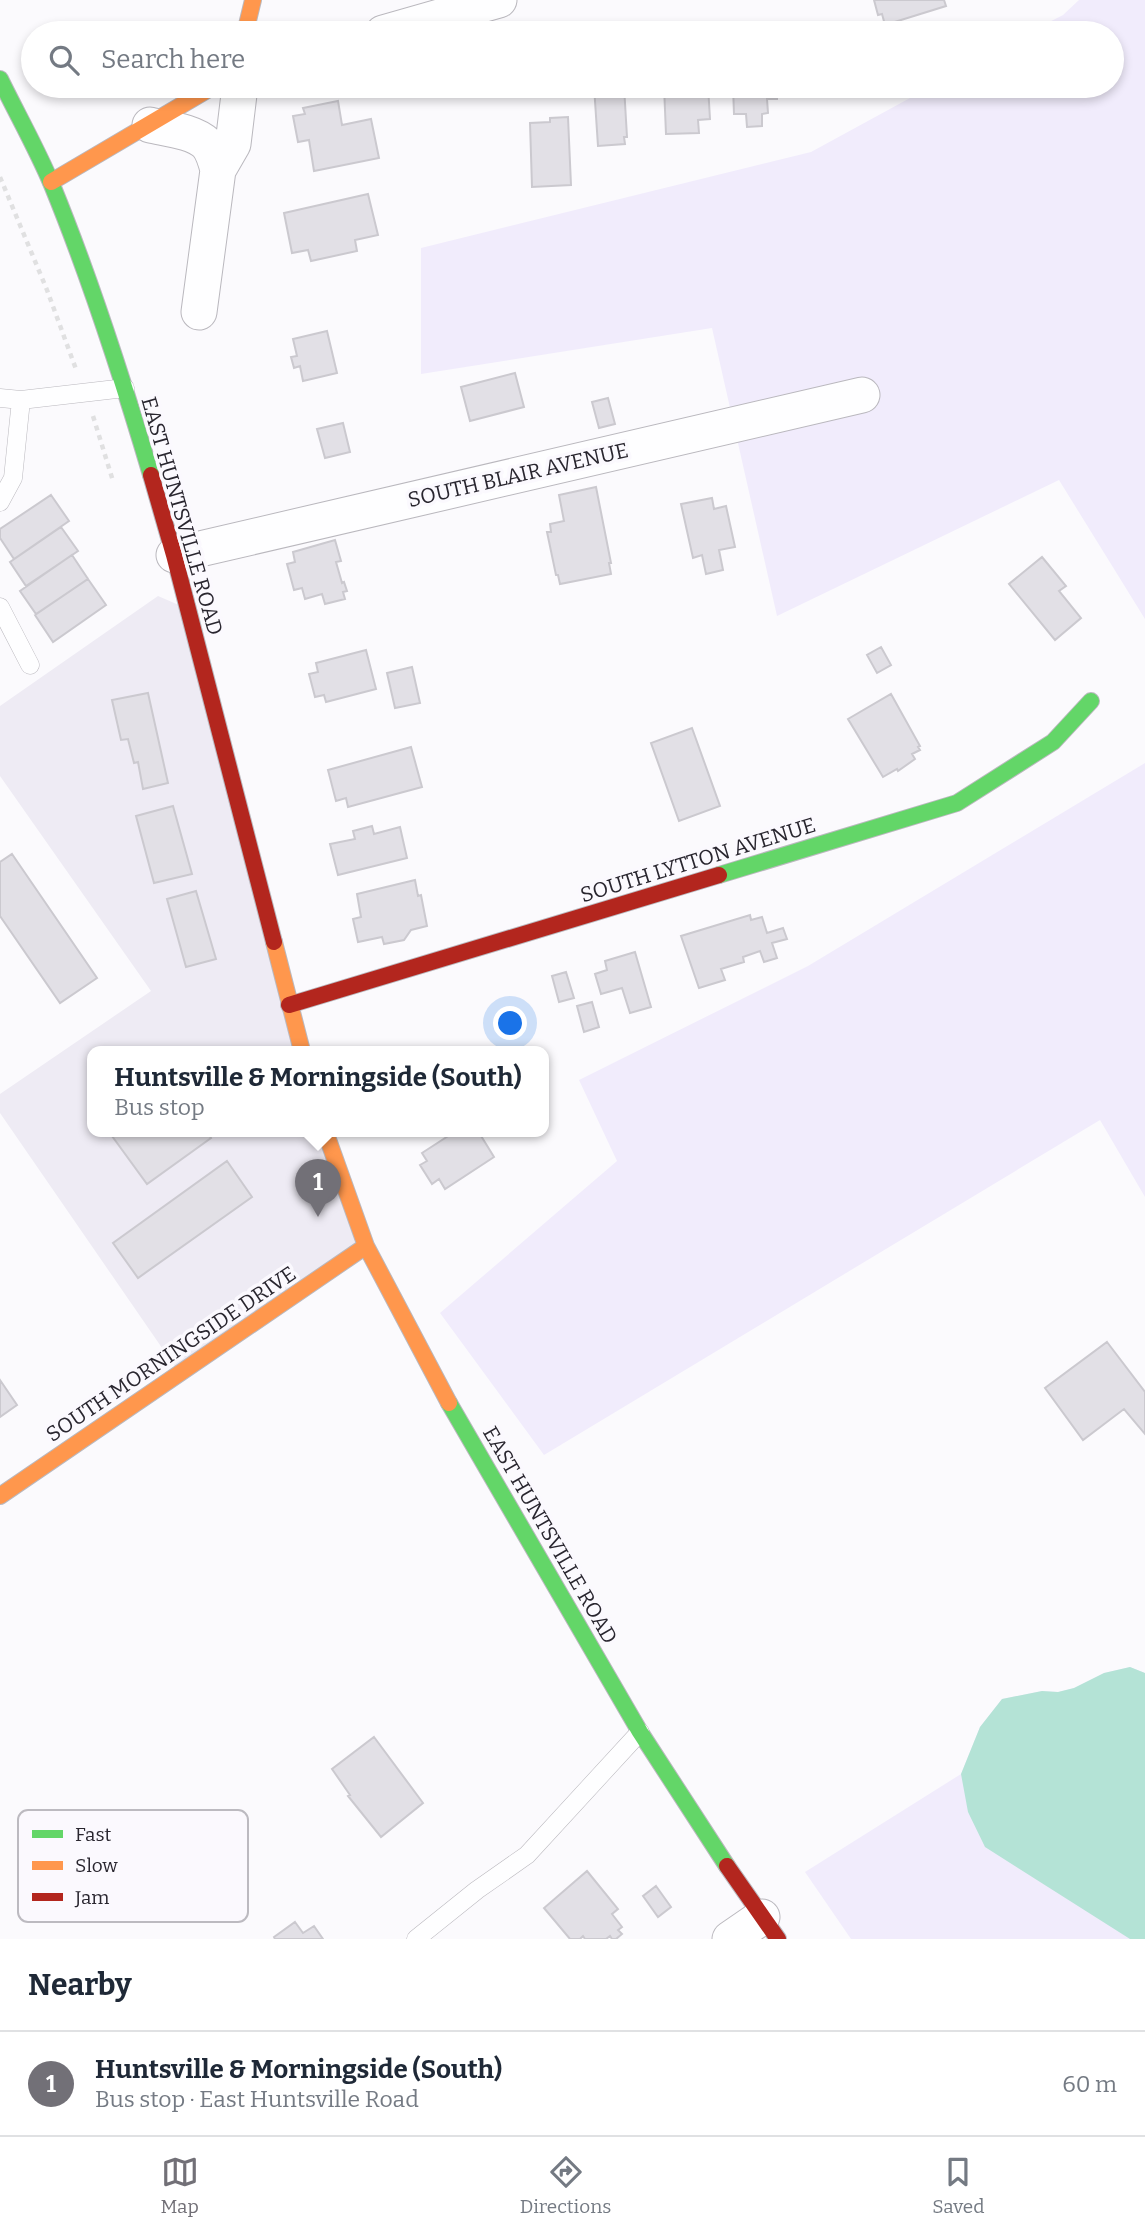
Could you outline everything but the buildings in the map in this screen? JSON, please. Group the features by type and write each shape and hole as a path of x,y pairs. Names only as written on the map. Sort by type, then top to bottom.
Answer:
{"main road":[{"path":"248,21 253,0"},
{"name":"EAST HUNTSVILLE ROAD","path":"0,79 51,182 87,275 125,388 174,555 301,1046"},
{"path":"51,182 194,98"},
{"name":"SOUTH LYTTON AVENUE","path":"289,1005 957,803 1053,741 1091,701"},
{"name":"EAST HUNTSVILLE ROAD","path":"327,1137 366,1246 453,1410 640,1732 770,1928"},
{"name":"SOUTH MORNINGSIDE DRIVE","path":"0,1496 366,1246"}],"street":[{"path":"425,21 499,0"},
{"path":"199,312 219,170 233,144 239,98"},
{"path":"149,125 186,133 207,144 219,170"},
{"name":"SOUTH BLAIR AVENUE","path":"174,555 862,395"},
{"path":"730,1939 770,1928"}],"lane":[{"path":"0,398 21,400 125,388"},
{"path":"0,502 13,478 21,400"},
{"path":"0,607 30,665"},
{"path":"416,1939 477,1890 527,1855 640,1732"}],"shaded area":[{"path":"1079,0 1145,0 1145,619 1059,480 777,616 712,328 421,374 421,248 811,152 910,98 1124,98 1124,21 1051,21 1063,15"},
{"path":"158,596 188,609 301,1046 87,1046 87,1137 327,1137 366,1246 180,1374 0,1113 0,1094 151,991 0,776 0,706"},
{"path":"1145,763 1145,1197 1100,1120 544,1455 440,1313 617,1161 579,1080 808,966"},
{"path":"1130,1667 1145,1673 1145,1939 851,1939 805,1872 961,1774 980,1727 1002,1699 1074,1688 1104,1673"},
{"path":"1130,1667 1145,1673 1145,1939 1130,1939 985,1847 968,1812 961,1774 980,1727 1002,1699 1074,1688 1104,1673"}],"traffic: fast":[{"path":"0,79 40,158 80,257 151,475"},
{"path":"719,875 957,803 1053,742 1091,701"},
{"path":"449,1403 640,1732 727,1866"}],"traffic: slow":[{"path":"248,21 253,0"},
{"path":"51,182 194,98"},
{"path":"274,942 301,1046"},
{"path":"327,1137 366,1246 449,1403"},
{"path":"0,1496 366,1246"}],"traffic: jam":[{"path":"151,475 274,942"},
{"path":"289,1005 719,875"},
{"path":"727,1866 778,1939"}],"place":[{"name":"Huntsville & Morningside (South)","path":"318,1217"}]}
